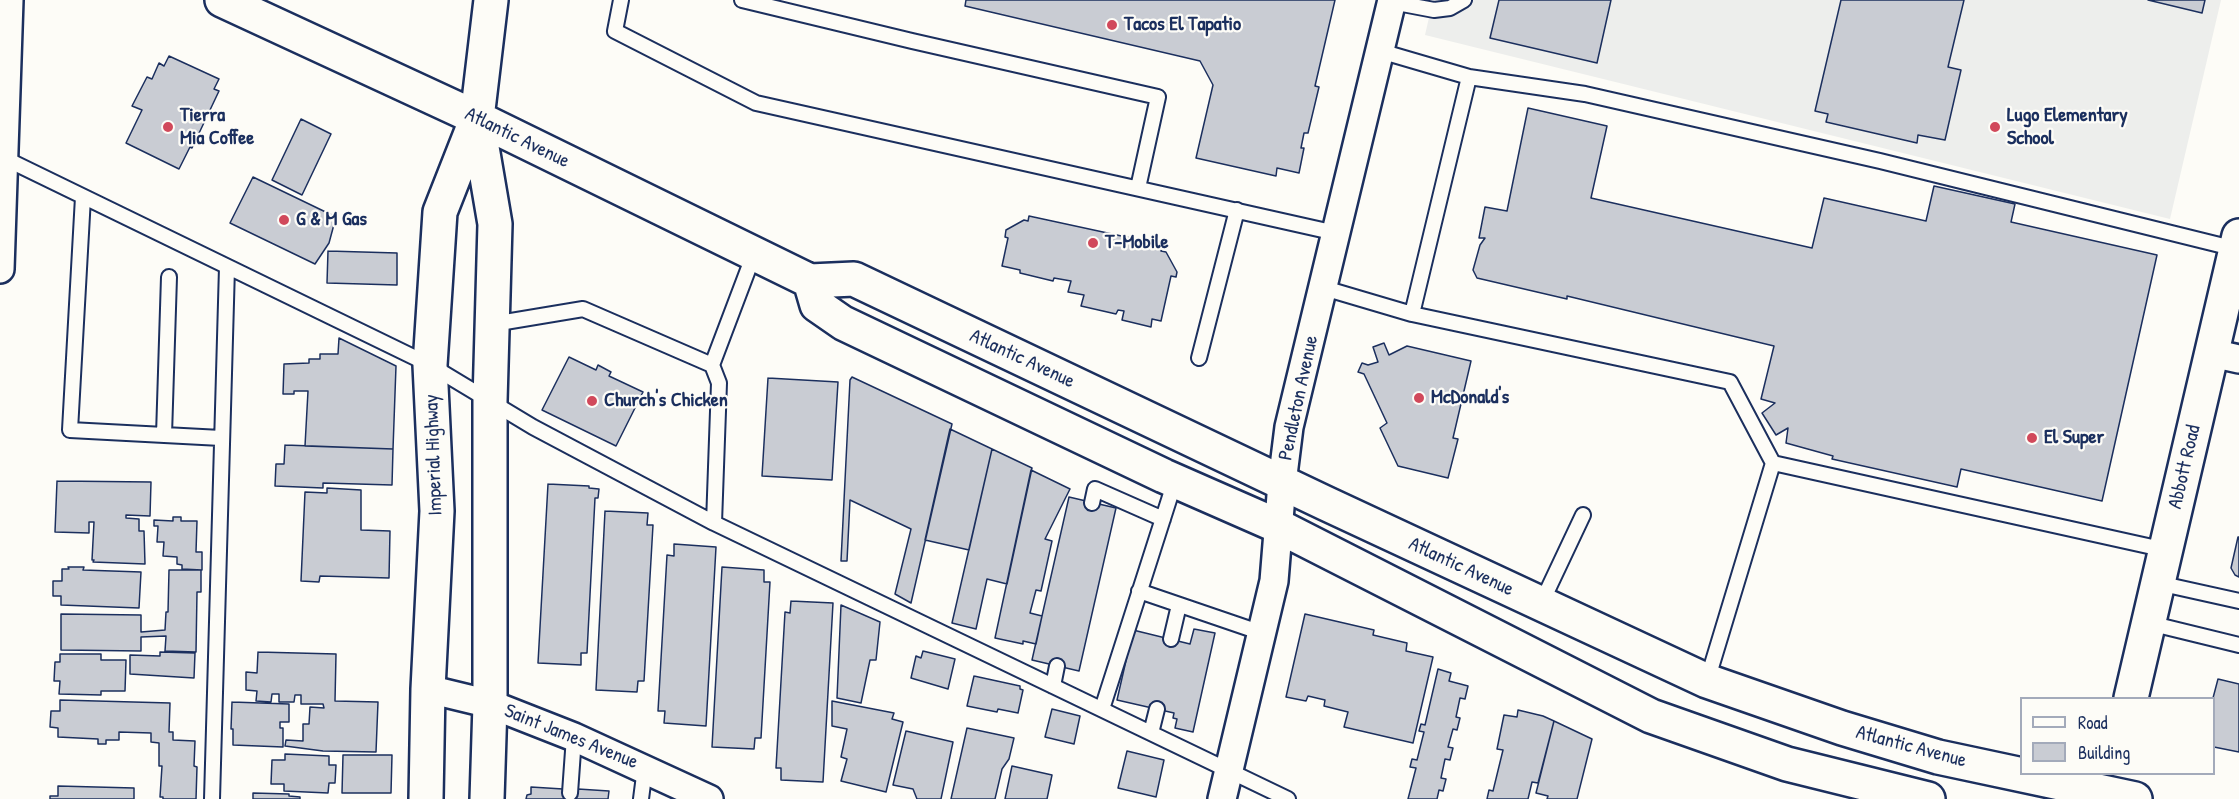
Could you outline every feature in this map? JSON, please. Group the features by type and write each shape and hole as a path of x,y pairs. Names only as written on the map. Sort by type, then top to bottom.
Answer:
{"main road":[{"name":"Atlantic Avenue","path":"222,0 477,118 810,281 854,279 1282,483 1707,681 1842,728 1938,757 2020,773"},
{"name":"Imperial Highway","path":"426,799 428,689 437,511 430,365 440,212 477,118 491,0"},
{"name":"Imperial Highway","path":"477,118 495,224 490,401 490,704 487,799"},
{"name":"Abbott Road","path":"2131,697 2166,550 2225,356 2238,243"},
{"path":"810,281 816,305 843,322 1175,481 1278,526 1651,716 1787,764 1928,799"},
{"name":"Atlantic Avenue","path":"2032,775 2116,791"}],"street":[{"path":"0,269 9,0"},
{"name":"Pendleton Avenue","path":"1222,799 1274,581 1289,427 1392,1"},
{"name":"Saint James Avenue","path":"428,689 490,704 574,737 659,779 709,799"}],"lane":[{"path":"621,0 615,31 756,103 1336,233"},
{"path":"742,0 1158,97 1138,188"},
{"path":"1392,1 1434,10 1450,8 1464,0"},
{"path":"1380,51 1469,77 1585,94 2238,243"},
{"path":"1412,314 1469,77"},
{"path":"2,158 430,365 533,427 714,523 1288,799"},
{"path":"83,197 70,430 221,438"},
{"path":"1199,358 1237,210"},
{"path":"714,523 719,383 712,365 754,254"},
{"path":"212,799 227,267"},
{"path":"164,435 169,277"},
{"path":"1324,288 1412,314 1730,382 1773,463 1707,681"},
{"path":"492,324 583,309 712,365"},
{"path":"1773,463 2166,550"},
{"path":"1102,709 1175,481"},
{"path":"1092,503 1095,489 1163,519"},
{"path":"1541,604 1583,515"},
{"path":"2158,583 2239,601"},
{"path":"1139,591 1262,633"},
{"path":"1171,639 1179,605"},
{"path":"2149,623 2239,645"},
{"path":"1053,686 1057,666"},
{"path":"1151,733 1157,709"},
{"path":"570,793 574,737"},
{"path":"641,799 659,779"}],"shaded area":[{"name":"Lugo Elementary School","path":"1433,0 2221,0 2170,219 1425,35"}],"building":[{"path":"966,0 1335,0 1315,86 1319,87 1308,133 1304,133 1301,148 1304,148 1299,173 1277,168 1276,176 1196,158 1213,85 1200,61 965,6"},
{"path":"1499,0 1611,0 1597,63 1490,38"},
{"path":"1841,0 1964,0 1948,67 1961,70 1945,140 1918,135 1917,143 1826,122 1828,114 1815,111"},
{"path":"2148,0 2205,0 2202,13"},
{"name":"Tierra Mia Coffee","path":"169,56 219,79 214,89 219,91 192,148 190,147 179,169 126,143 142,110 132,106 147,77 152,79 159,63 164,66"},
{"path":"1528,108 1607,126 1591,198 1812,248 1824,198 1926,221 1934,186 2015,204 2011,222 2157,255 2102,501 1961,469 1957,487 1832,459 1833,456 1786,443 1788,428 1776,435 1762,413 1775,403 1761,399 1774,346 1567,296 1567,299 1477,278 1473,270 1480,245 1485,238 1479,238 1485,207 1507,211"},
{"path":"301,119 331,134 302,195 272,180"},
{"name":"G & M Gas","path":"253,177 336,217 329,243 315,264 230,223"},
{"path":"1029,216 1163,245 1161,251 1166,252 1177,272 1176,277 1171,276 1161,321 1152,319 1151,327 1122,320 1124,311 1118,310 1116,314 1081,306 1084,295 1068,292 1071,281 1054,278 1053,281 1002,266 1008,238 1005,237 1006,230 1024,220 1028,221"},
{"path":"328,251 397,253 397,285 327,283"},
{"path":"339,338 396,366 393,449 305,446 308,391 283,394 284,364 309,363 309,359 320,359 320,354 338,354"},
{"name":"McDonald's","path":"1384,343 1389,355 1407,346 1471,361 1453,438 1458,439 1448,478 1398,466 1380,428 1387,423 1364,374 1358,372 1362,363 1368,365 1378,362 1373,347"},
{"name":"Church's Chicken","path":"569,357 596,370 598,365 611,372 609,376 643,392 616,446 542,410"},
{"path":"852,377 952,424 911,603 895,594 911,529 850,500 847,561 841,561 850,380"},
{"path":"768,378 838,382 832,480 762,476"},
{"path":"950,429 992,449 969,550 925,540"},
{"path":"285,445 393,449 392,485 323,483 323,488 275,486 276,464 284,464"},
{"path":"992,449 1032,468 1007,584 987,579 976,629 952,623"},
{"path":"1031,470 1070,489 1045,539 1052,541 1041,591 1036,590 1030,613 1042,616 1036,644 1023,641 1023,644 995,638"},
{"path":"57,481 151,482 150,516 126,515 126,518 139,519 139,531 144,531 145,564 93,562 94,522 89,522 89,533 55,532"},
{"path":"548,484 589,486 589,488 599,489 598,498 595,498 587,653 581,653 581,665 538,663"},
{"path":"327,488 361,490 361,530 390,531 389,578 320,576 319,582 301,581 305,492 327,493"},
{"path":"1069,497 1116,508 1079,671 1032,660"},
{"path":"605,511 648,513 647,525 653,525 644,681 638,681 637,692 596,690"},
{"path":"173,517 181,517 181,521 197,521 196,552 202,552 202,570 182,569 182,565 177,564 177,557 163,556 164,542 157,542 158,526 154,526 154,520 173,521"},
{"path":"2239,537 2239,577 2231,568"},
{"path":"674,544 716,547 706,726 664,723 665,711 658,711 667,555 674,556"},
{"path":"68,567 84,567 83,570 141,572 139,608 61,605 61,596 53,596 53,581 62,581 62,569 69,569"},
{"path":"722,567 764,570 764,582 770,582 761,738 755,738 754,749 712,747"},
{"path":"169,570 201,570 201,592 197,592 196,652 165,651 166,636 141,637 141,651 61,650 61,614 141,615 141,632 165,630"},
{"path":"791,601 833,603 823,782 781,780 781,768 776,768 785,612 790,613"},
{"path":"841,605 880,622 876,660 870,660 861,703 837,698"},
{"path":"1305,614 1374,630 1373,635 1407,643 1406,651 1433,657 1413,743 1344,727 1348,712 1324,706 1325,700 1308,696 1306,701 1286,697"},
{"path":"1194,629 1215,633 1193,732 1175,728 1177,719 1173,718 1174,713 1117,700 1133,630 1190,644"},
{"path":"923,651 955,659 948,689 911,678 916,656 921,658"},
{"path":"160,652 195,653 194,678 130,674 130,655 160,656"},
{"path":"258,652 336,654 335,701 378,702 376,752 323,751 285,746 286,740 303,741 303,724 309,724 310,707 324,708 323,704 301,704 301,695 295,695 294,702 279,702 279,694 272,694 271,702 256,701 257,691 246,690 246,672 257,673"},
{"path":"60,654 101,654 101,660 126,660 125,691 101,691 101,695 59,694 60,681 54,681 55,662 60,662"},
{"path":"1438,669 1451,673 1449,681 1468,686 1465,699 1460,698 1456,717 1460,718 1457,730 1453,729 1448,747 1453,748 1450,760 1445,759 1441,778 1446,779 1443,791 1439,790 1437,799 1408,799 1416,768 1410,767 1412,759 1417,760 1424,732 1419,731 1421,724 1425,725"},
{"path":"974,676 1020,686 1023,690 1018,713 998,709 997,712 967,706"},
{"path":"2218,679 2239,684 2239,752 2215,747 2213,697"},
{"path":"60,700 170,703 169,732 173,732 173,740 195,741 196,799 163,799 160,797 162,766 159,766 159,743 151,742 151,733 119,732 119,740 106,740 106,744 98,744 98,739 58,737 58,728 50,727 51,711 60,711"},
{"path":"832,701 894,713 892,719 903,722 886,792 841,781 847,759 841,757 847,729 832,726"},
{"path":"232,702 289,704 289,722 280,722 280,728 283,728 283,747 233,745"},
{"path":"1052,709 1080,716 1074,744 1045,737"},
{"path":"1518,710 1554,721 1538,783 1532,782 1528,799 1487,799 1489,790 1493,791 1503,750 1497,749 1504,715 1517,717"},
{"path":"1554,721 1592,739 1577,799 1547,799 1548,796 1536,793"},
{"path":"967,728 1014,738 1009,759 1002,769 995,799 951,799"},
{"path":"906,731 953,742 941,799 917,799 913,789 893,785"},
{"path":"1127,751 1164,760 1156,797 1118,788"},
{"path":"285,754 329,756 329,765 336,765 335,783 329,783 328,793 284,791 284,784 271,784 272,760 285,760"},
{"path":"343,755 392,755 391,793 342,793"},
{"path":"1012,766 1052,775 1047,799 1005,799"},
{"path":"58,786 134,788 134,799 50,799 50,796 58,796"},
{"path":"531,787 563,789 563,792 578,793 578,789 609,791 608,799 526,799 527,795 531,794"},
{"path":"253,793 289,794 289,796 300,797 300,799 253,799"}],"place":[{"name":"Tacos El Tapatio","path":"1112,25"},
{"name":"Tierra Mia Coffee","path":"168,127"},
{"name":"Lugo Elementary School","path":"1995,127"},
{"name":"G & M Gas","path":"284,220"},
{"name":"T-Mobile","path":"1093,243"},
{"name":"McDonald's","path":"1419,398"},
{"name":"Church's Chicken","path":"592,401"},
{"name":"El Super","path":"2032,438"}]}
